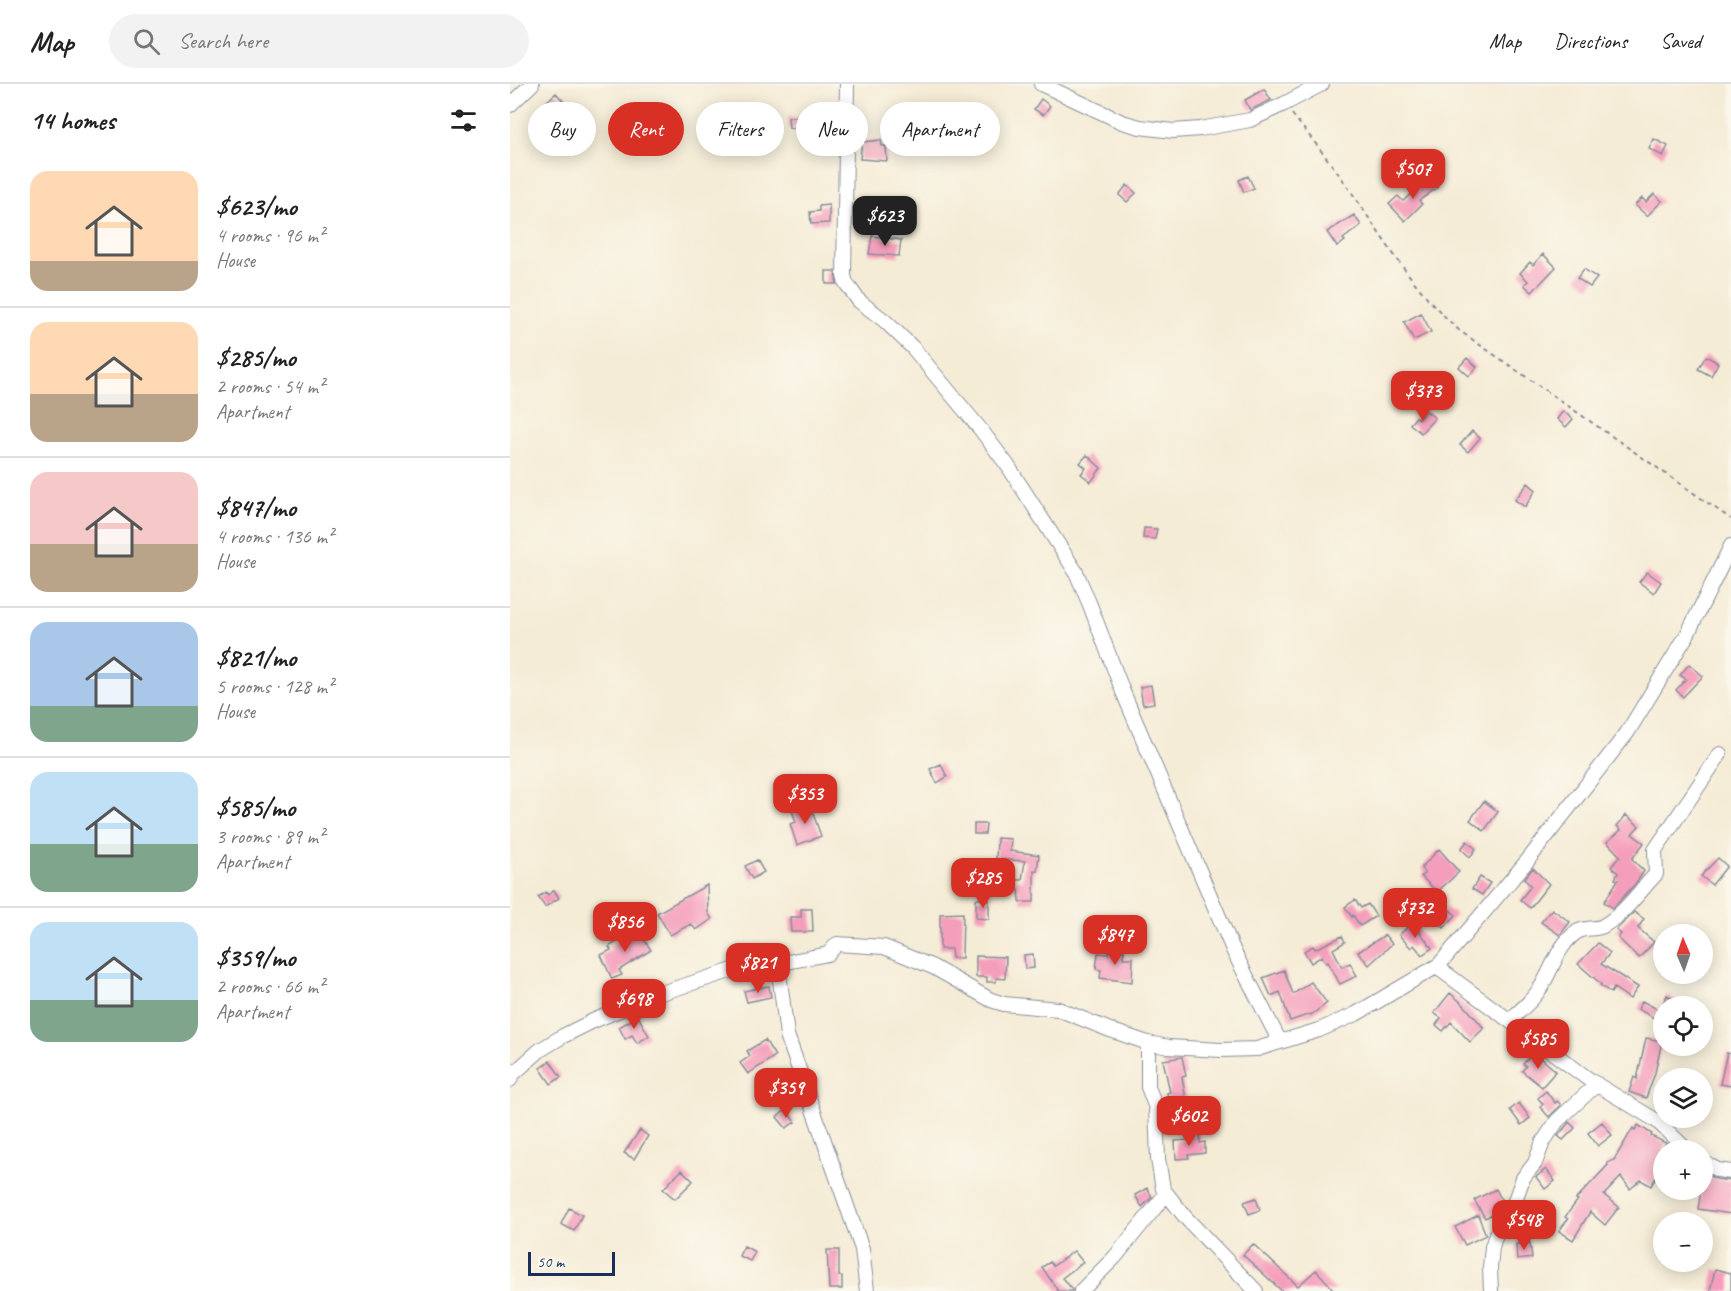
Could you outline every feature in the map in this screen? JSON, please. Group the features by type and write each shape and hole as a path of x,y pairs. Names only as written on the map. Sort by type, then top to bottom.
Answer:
{"street":[{"path":"510,105 532,84"},
{"path":"847,84 844,276 846,283 860,301 913,348 966,412 1008,466 1076,573 1123,692 1234,951 1280,1042"},
{"path":"1041,84 1122,122 1160,130 1200,129 1250,120 1322,84"},
{"path":"511,1075 540,1050 563,1036 658,994 733,970 778,966 828,954 837,944 884,946 933,968 990,1000 1058,1009 1110,1030 1148,1043 1169,1047 1221,1050 1257,1049 1319,1030 1356,1014 1438,966 1528,860 1627,733 1682,644 1731,546"},
{"path":"1510,1020 1539,991 1555,958 1566,943 1578,931 1601,927 1626,910 1656,874 1655,850 1720,754"},
{"path":"778,966 787,1035 862,1249 867,1291"},
{"path":"1438,966 1597,1084 1658,1121 1676,1140"},
{"path":"1148,1043 1148,1087 1156,1108 1160,1172 1166,1194 1256,1291"},
{"path":"1491,1291 1492,1247 1496,1233 1512,1209 1523,1178 1535,1162 1543,1142 1557,1121 1597,1084"},
{"path":"1713,1168 1731,1172"},
{"path":"1081,1291 1114,1257 1166,1194"}],"path":[{"path":"1284,104 1319,147 1400,264 1443,316 1460,331 1731,519"}],"building":[{"path":"1264,89 1271,100 1250,110 1245,100"},
{"path":"556,93 564,102 546,102"},
{"path":"1041,99 1050,106 1043,115 1034,109"},
{"path":"788,117 796,117 796,127 789,128"},
{"path":"1654,139 1668,146 1663,156 1649,149"},
{"path":"880,140 880,156 887,156 887,161 860,159 860,156 868,156 868,141"},
{"path":"1248,176 1254,188 1244,192 1239,180"},
{"path":"1431,178 1438,187 1419,201 1422,204 1405,221 1389,204 1398,196 1403,201"},
{"path":"1127,185 1136,193 1127,202 1119,195"},
{"path":"1654,194 1662,201 1647,216 1635,205 1642,198 1646,202"},
{"path":"829,205 829,223 811,224 810,212 819,211 819,206"},
{"path":"1354,215 1361,225 1343,239 1345,241 1337,247 1327,232"},
{"path":"872,236 901,240 899,256 869,254"},
{"path":"1543,254 1556,267 1532,292 1524,285 1528,281 1520,273 1530,262 1533,265"},
{"path":"1584,269 1597,278 1590,287 1577,278"},
{"path":"826,271 835,271 837,284 826,284"},
{"path":"1421,313 1431,332 1414,340 1404,322"},
{"path":"1706,356 1718,363 1711,376 1698,369"},
{"path":"1467,358 1477,367 1469,376 1459,367"},
{"path":"1426,411 1435,418 1421,433 1410,424"},
{"path":"1563,411 1573,419 1566,427 1557,419"},
{"path":"1472,431 1480,438 1468,452 1460,445"},
{"path":"1087,455 1101,468 1091,482 1081,474 1086,468 1080,463"},
{"path":"1528,483 1536,490 1525,507 1515,500"},
{"path":"1144,528 1157,529 1155,539 1143,538"},
{"path":"1647,572 1661,582 1654,593 1639,582"},
{"path":"1689,664 1703,676 1683,697 1676,690 1686,679 1680,675"},
{"path":"1151,685 1154,703 1143,705 1140,687"},
{"path":"941,764 947,777 937,783 930,769"},
{"path":"1484,801 1498,812 1484,831 1470,820"},
{"path":"810,805 821,836 797,845 790,824 796,822 792,811"},
{"path":"1626,815 1639,826 1632,834 1644,843 1632,859 1644,871 1613,908 1604,902 1618,880 1615,879 1618,873 1611,867 1620,856 1607,842 1621,830 1617,826"},
{"path":"974,824 986,824 985,834 974,834"},
{"path":"997,838 1011,839 1010,851 1039,855 1037,871 1034,870 1034,902 1020,902 1019,889 1013,889 1013,880 1022,880 1025,861 996,859"},
{"path":"1467,841 1476,849 1470,857 1461,849"},
{"path":"1439,849 1459,872 1437,892 1421,876 1425,873 1421,868"},
{"path":"1718,858 1727,866 1712,885 1701,876"},
{"path":"757,860 764,872 752,879 745,866"},
{"path":"1533,868 1549,884 1530,908 1520,900 1531,886 1524,879"},
{"path":"1480,877 1490,883 1482,895 1472,889"},
{"path":"707,885 708,913 712,919 696,930 691,924 670,935 657,913"},
{"path":"554,890 559,898 545,907 538,897 546,892 548,895"},
{"path":"976,899 989,899 989,919 976,918"},
{"path":"1355,900 1361,908 1368,904 1376,916 1360,926 1345,907"},
{"path":"1447,908 1456,915 1444,928 1436,920"},
{"path":"801,909 812,909 813,932 791,932 790,917 801,917"},
{"path":"1552,909 1570,922 1560,935 1541,922"},
{"path":"1634,912 1644,919 1638,928 1653,943 1639,958 1618,938 1621,934 1616,930"},
{"path":"963,913 962,958 952,958 951,949 940,949 940,914"},
{"path":"1414,924 1432,948 1422,955 1414,945 1411,948 1399,935"},
{"path":"633,931 637,937 641,935 651,950 619,970 622,975 612,979 601,955 611,950 609,947"},
{"path":"1385,935 1392,944 1369,965 1358,952"},
{"path":"1342,936 1345,942 1333,949 1342,967 1350,963 1357,976 1340,984 1328,962 1326,963 1322,956 1311,963 1304,951 1313,946 1315,949"},
{"path":"1598,943 1610,953 1601,964 1638,987 1630,999 1614,988 1611,993 1578,964"},
{"path":"1109,948 1124,951 1123,958 1133,958 1132,982 1100,978 1101,970 1096,969 1098,953 1108,954"},
{"path":"1033,954 1034,968 1025,969 1024,955"},
{"path":"976,956 1006,957 1005,979 996,978 996,982 987,982 987,977 976,977"},
{"path":"1284,970 1293,994 1311,982 1327,1003 1311,1015 1290,1021 1280,992 1271,996 1263,978"},
{"path":"769,986 771,997 747,1002 744,991"},
{"path":"1450,993 1484,1028 1470,1042 1451,1022 1443,1031 1436,1025 1441,1018 1434,1013"},
{"path":"1642,1001 1653,1007 1653,1017 1638,1009"},
{"path":"638,1016 649,1036 637,1043 632,1035 625,1039 619,1027"},
{"path":"1646,1038 1653,1039 1653,1056 1659,1056 1656,1068 1653,1068 1653,1079 1646,1098 1629,1092 1634,1077 1637,1079"},
{"path":"765,1040 775,1056 748,1074 740,1063 750,1056 747,1051"},
{"path":"1534,1052 1556,1071 1542,1087 1522,1071 1526,1066 1523,1064"},
{"path":"1727,1053 1731,1054 1731,1086 1720,1084"},
{"path":"1182,1057 1186,1076 1182,1077 1188,1111 1171,1114 1167,1093 1170,1092 1163,1060"},
{"path":"550,1061 561,1077 551,1084 540,1068"},
{"path":"1546,1091 1555,1103 1557,1101 1561,1105 1549,1117 1540,1107 1543,1104 1538,1098"},
{"path":"1519,1103 1530,1118 1521,1125 1510,1110"},
{"path":"786,1110 795,1122 786,1128 777,1117"},
{"path":"1569,1122 1575,1128 1563,1140 1558,1136"},
{"path":"1602,1122 1612,1135 1598,1146 1588,1133"},
{"path":"1638,1125 1660,1140 1653,1140 1653,1183 1651,1186 1641,1180 1630,1189 1621,1177 1604,1195 1619,1207 1605,1225 1590,1212 1573,1240 1559,1231 1568,1219 1565,1217 1578,1200 1576,1199 1608,1165 1607,1163 1614,1160 1633,1128 1635,1130"},
{"path":"640,1130 648,1136 634,1159 624,1153"},
{"path":"1200,1135 1200,1143 1205,1142 1205,1153 1176,1159 1175,1141 1189,1140 1189,1136"},
{"path":"1546,1169 1555,1181 1545,1189 1536,1177"},
{"path":"682,1170 693,1181 675,1199 663,1189"},
{"path":"1713,1178 1731,1181 1731,1214 1698,1209 1699,1200 1713,1200"},
{"path":"1147,1188 1152,1197 1142,1207 1135,1195"},
{"path":"1496,1189 1504,1205 1501,1210 1485,1218 1474,1200"},
{"path":"1256,1198 1260,1210 1249,1214 1244,1202"},
{"path":"569,1208 582,1215 574,1231 561,1224"},
{"path":"1478,1215 1486,1235 1465,1245 1455,1227"},
{"path":"1530,1243 1532,1258 1517,1260 1516,1244"},
{"path":"1253,1244 1298,1286 1316,1270 1335,1291 1282,1291 1243,1255"},
{"path":"744,1246 755,1252 750,1261 739,1256"},
{"path":"827,1250 839,1250 839,1276 842,1276 842,1289 829,1289"},
{"path":"1074,1251 1083,1262 1062,1278 1072,1291 1058,1291 1042,1267 1050,1262 1053,1266"},
{"path":"1715,1269 1731,1273 1731,1291 1710,1291"}]}
